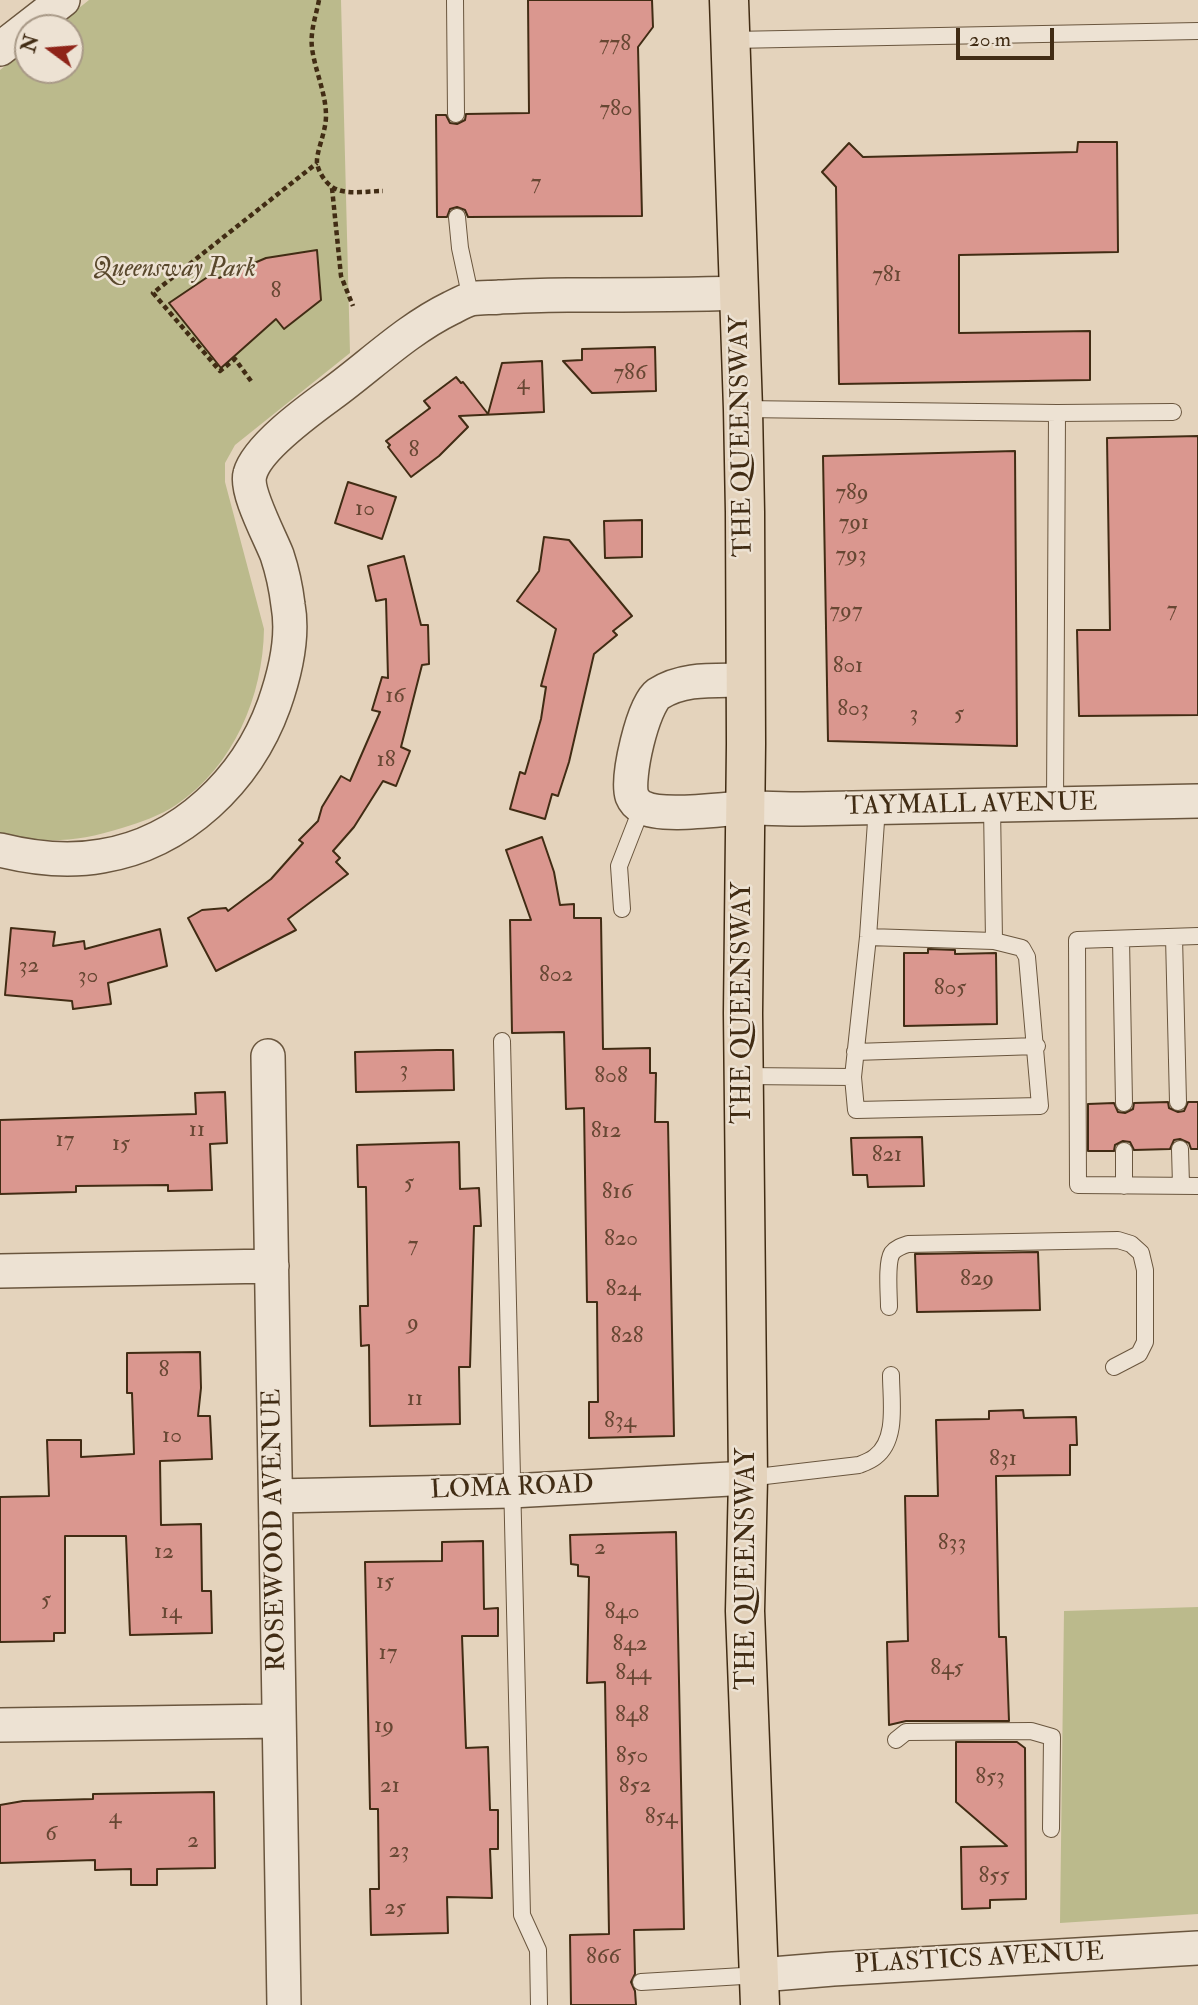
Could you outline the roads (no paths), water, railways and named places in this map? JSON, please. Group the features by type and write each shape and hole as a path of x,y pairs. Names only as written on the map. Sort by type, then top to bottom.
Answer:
{"main road":[{"name":"THE QUEENSWAY","path":"729,0 743,409 746,680 743,1076 748,1478 745,1611 760,1990"}],"street":[{"path":"0,49 63,0"},
{"path":"0,850 40,857 76,858 102,857 134,848 168,834 197,813 226,786 249,758 267,724 282,683 288,646 289,607 278,558 250,489 250,474 272,442 307,412 429,320 471,299 539,295 740,293"},
{"path":"642,807 631,793 630,776 648,708 656,695 681,682 746,680"},
{"name":"TAYMALL AVENUE","path":"642,807 683,812 744,808 1198,801"},
{"name":"ROSEWOOD AVENUE","path":"268,1056 284,2005"},
{"path":"0,1271 272,1266"},
{"name":"LOMA ROAD","path":"275,1496 511,1491 748,1478"},
{"path":"0,1725 279,1721"},
{"name":"PLASTICS AVENUE","path":"760,1990 833,1969 1198,1948"}],"lane":[{"path":"455,0 456,114"},
{"path":"732,40 1198,31"},
{"path":"457,217 460,248 471,299"},
{"path":"743,409 1173,412"},
{"path":"1055,804 1057,413"},
{"path":"992,806 994,941"},
{"path":"622,909 620,866 642,807"},
{"path":"868,937 994,941 1022,948 1027,957 1037,1046 1040,1106 856,1110 853,1077 868,937 877,807"},
{"path":"1198,936 1077,940 1078,1185 1198,1186"},
{"path":"1174,937 1178,1102"},
{"path":"1121,939 1124,1103"},
{"path":"502,1041 522,1915 538,1950 539,2005"},
{"path":"855,1052 1037,1046"},
{"path":"743,1076 853,1077"},
{"path":"1180,1149 1181,1185"},
{"path":"1124,1151 1124,1186"},
{"path":"889,1307 889,1261 892,1253 908,1244 1118,1240 1131,1244 1141,1253 1145,1270 1145,1342 1139,1354 1114,1367"},
{"path":"748,1478 859,1465 876,1457 887,1441 892,1419 891,1375"},
{"path":"896,1740 906,1732 1031,1731 1052,1737 1051,1829"},
{"path":"641,1982 760,1990"}],"park label":[{"name":"Queensway Park","path":"174,270"}]}
